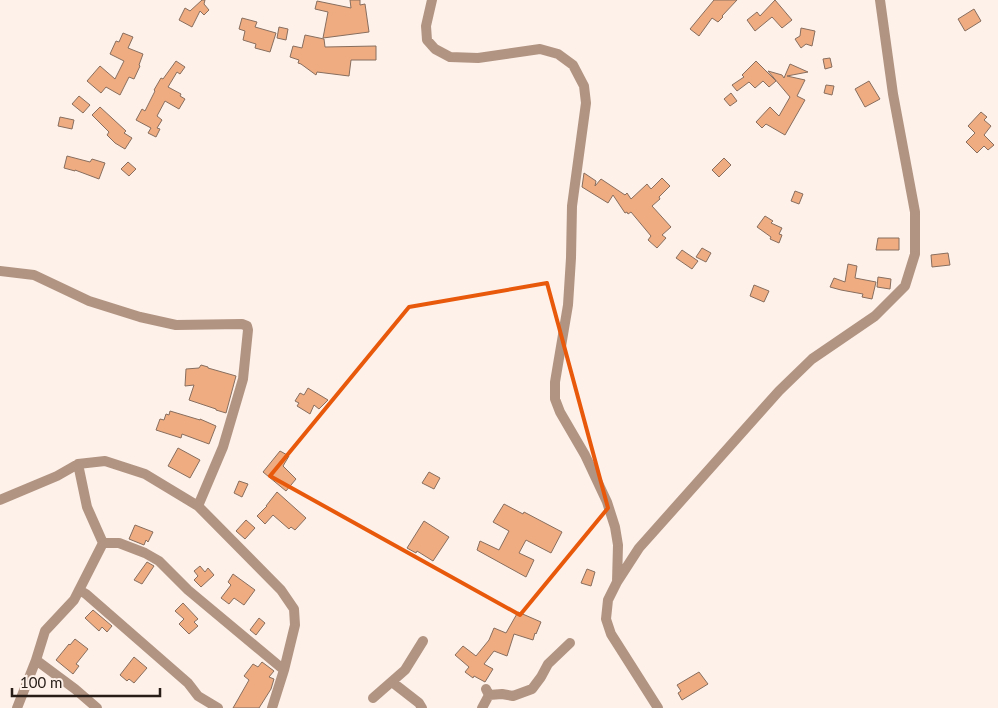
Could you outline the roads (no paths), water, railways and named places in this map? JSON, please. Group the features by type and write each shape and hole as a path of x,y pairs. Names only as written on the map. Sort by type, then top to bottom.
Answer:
{"street":[{"path":"432,0 426,26 427,40 435,49 450,57 478,58 540,49 558,54 573,65 584,86 586,103 572,206 568,305 554,382 555,399 560,412 586,454 607,502 615,526 618,545 617,582"},
{"path":"658,708 610,634 606,619 608,600 617,582 639,548 779,391 812,359 875,316 905,286 915,254 915,212 880,0"},
{"path":"0,271 34,275 89,302 140,317 176,325 242,324 246,326 248,330 242,379 223,447 198,506"},
{"path":"0,500 57,476 78,464 105,461 145,474 198,506 281,590 294,609 295,625 272,708"},
{"path":"78,464 86,507 104,543"},
{"path":"104,543 119,543 159,560 188,590 284,670"},
{"path":"17,708 45,631 74,600 104,543"},
{"path":"80,590 188,683 198,696 218,708"},
{"path":"373,698 405,670 423,641"},
{"path":"482,708 488,691 513,696 532,689 548,664 570,643"},
{"path":"36,660 97,708"},
{"path":"392,682 419,703 422,708"}]}
